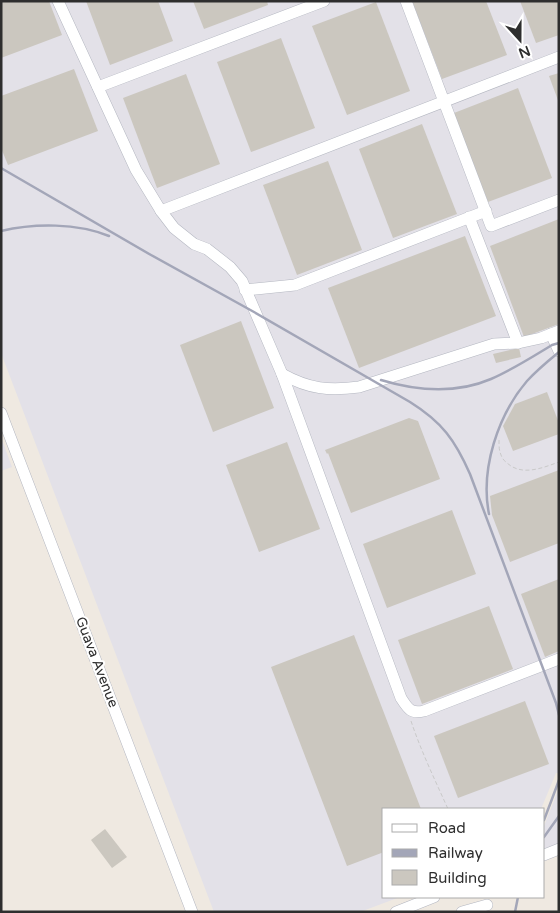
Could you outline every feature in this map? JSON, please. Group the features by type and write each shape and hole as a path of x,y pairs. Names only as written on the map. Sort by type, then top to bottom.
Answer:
{"street":[{"path":"58,1 136,170 161,211 174,228 194,244 207,249 230,267 242,281 282,374 401,698 406,706 411,711 417,713 424,711 559,659"},
{"path":"98,87 324,1"},
{"path":"406,1 492,226 559,200"},
{"path":"161,211 559,56"},
{"path":"245,290 295,285 486,211"},
{"path":"469,217 518,343"},
{"path":"282,374 297,382 321,388 342,390 370,384 494,344 518,343 555,333 559,351"},
{"name":"Guava Avenue","path":"1,413 192,912"},
{"path":"545,855 559,849"},
{"path":"396,912 431,898"},
{"path":"462,912 487,904"}],"path":[{"path":"499,440 500,452 504,460 511,467 520,470 532,470 559,462"},
{"path":"406,706 415,734 448,808"}],"shaded area":[{"path":"1,1 559,1 559,773 556,773 541,808 382,808 382,898 397,898 360,912 214,912 1,353"},
{"path":"1,437 12,467 1,471"},
{"path":"559,788 559,848 545,854 545,823"}],"building":[{"path":"1,1 49,1 62,35 1,58"},
{"path":"86,1 158,1 173,41 110,65"},
{"path":"193,1 267,1 268,5 204,29"},
{"path":"412,1 486,1 507,55 442,79"},
{"path":"520,1 559,1 559,35 536,43"},
{"path":"376,2 410,91 347,115 312,26"},
{"path":"281,38 315,128 251,152 217,62"},
{"path":"74,69 98,131 8,165 1,148 1,96"},
{"path":"559,73 559,103 549,76"},
{"path":"186,74 220,164 157,188 123,98"},
{"path":"518,88 552,178 488,202 454,113"},
{"path":"422,124 457,214 393,238 359,149"},
{"path":"328,161 362,250 297,275 263,185"},
{"path":"559,219 559,324 524,337 490,246"},
{"path":"465,236 496,316 359,368 328,288"},
{"path":"241,321 274,408 213,432 180,345"},
{"path":"519,348 521,357 496,363 493,354"},
{"path":"547,392 559,423 559,434 513,451 503,426 515,404"},
{"path":"409,418 418,421 440,479 351,513 328,453 325,450"},
{"path":"287,442 320,529 259,552 226,465"},
{"path":"559,470 559,543 510,562 492,515 490,496"},
{"path":"452,510 476,574 387,608 363,544"},
{"path":"559,579 559,651 545,657 521,594"},
{"path":"489,606 513,669 422,704 398,640"},
{"path":"354,635 421,808 382,808 382,853 347,866 271,667"},
{"path":"525,701 549,764 458,798 434,736"},
{"path":"105,829 127,857 112,868 91,840"}],"railway":[{"path":"1,168 410,402 431,417 453,442 470,474 559,715"},
{"path":"1,231 14,228 56,226 83,229 109,236"},
{"path":"381,380 408,387 436,389 464,387 491,379 552,345 559,343"},
{"path":"489,514 487,497 489,461 500,426 527,381 559,352"},
{"path":"545,817 559,780"},
{"path":"545,836 559,816"},
{"path":"515,912 518,898"}]}
